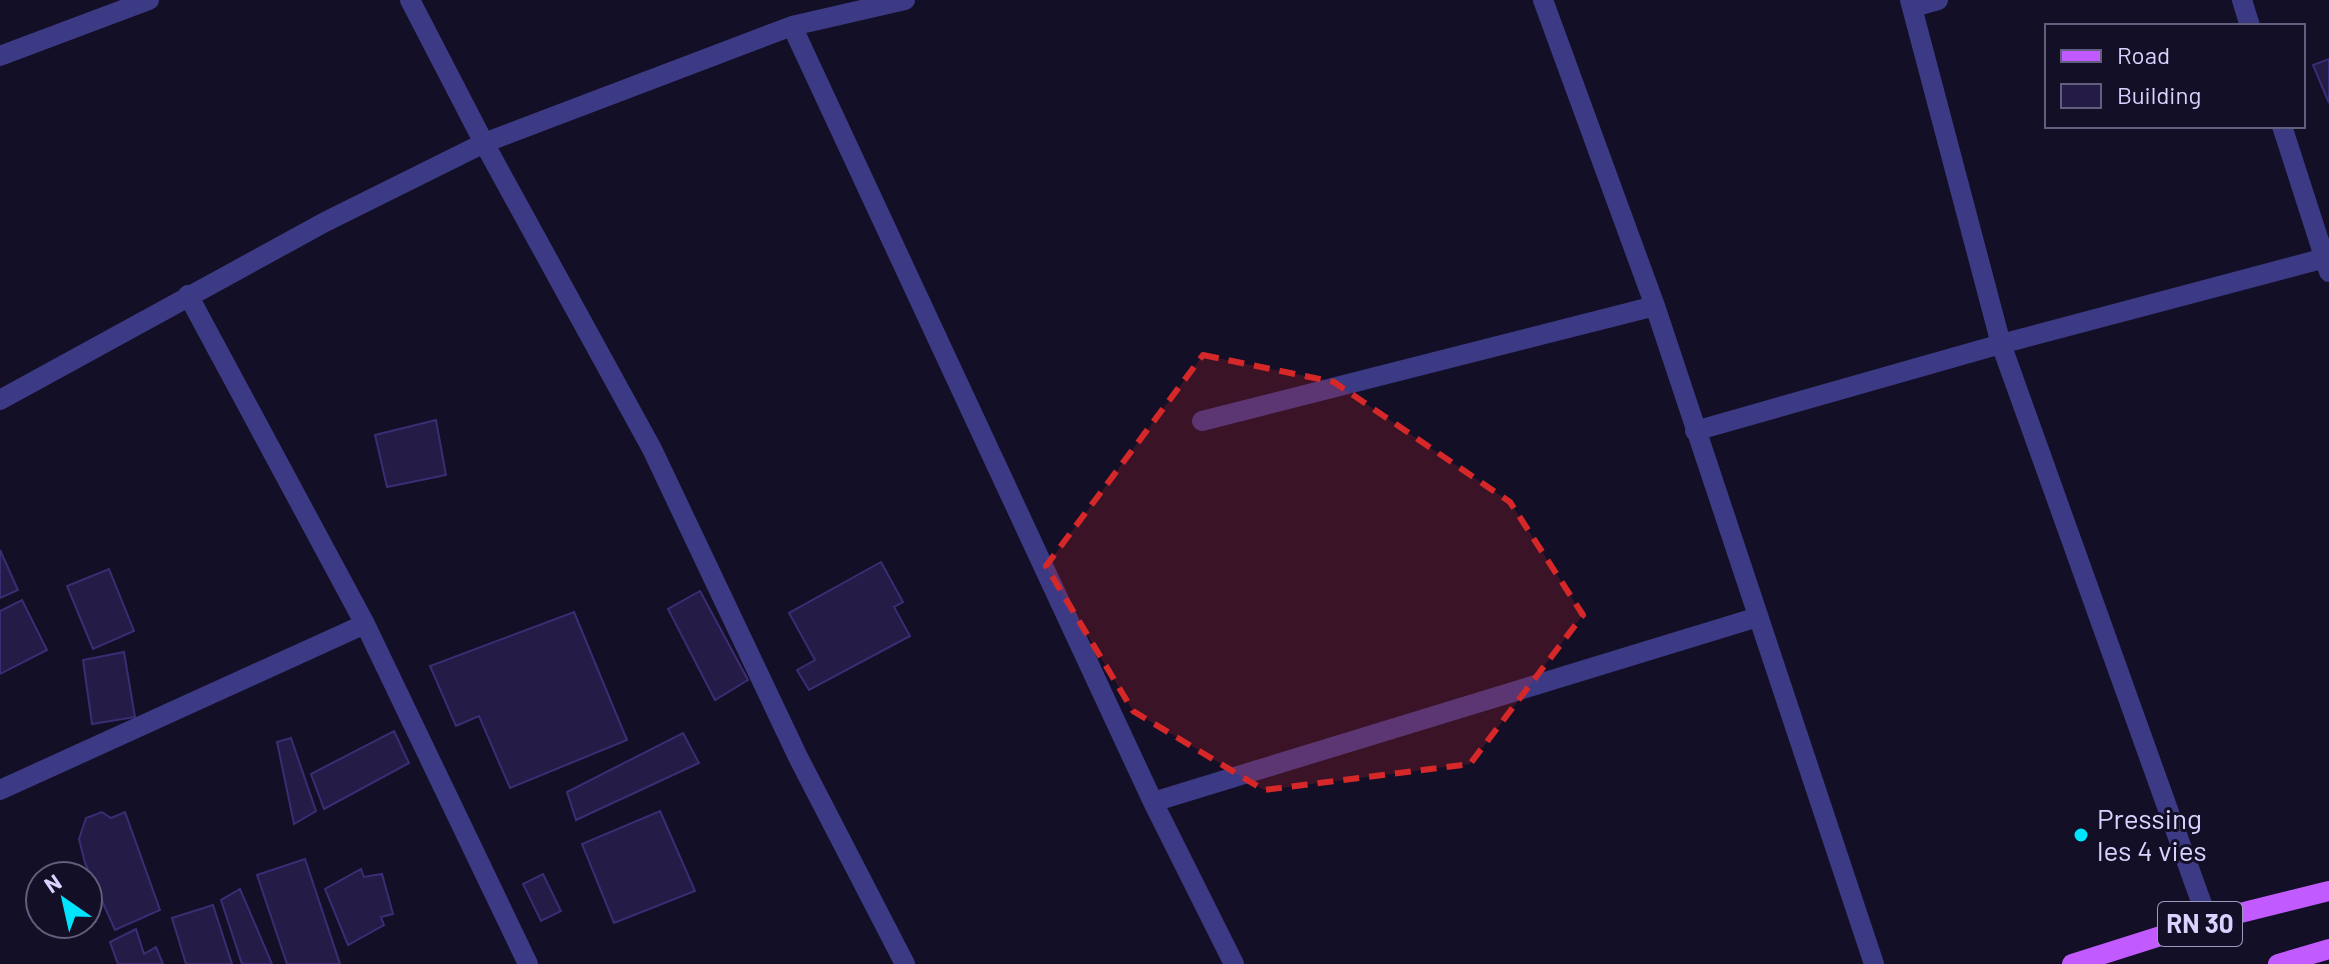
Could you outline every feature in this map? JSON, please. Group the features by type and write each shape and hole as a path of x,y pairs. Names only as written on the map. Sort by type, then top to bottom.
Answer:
{"main road":[{"name":"RN 30","path":"2072,964 2208,921 2329,891"},
{"name":"RN 30","path":"2278,964 2329,949"}],"street":[{"path":"0,56 149,0"},
{"path":"410,0 484,143 652,449 798,757 905,964"},
{"path":"0,400 325,222 484,143 792,26 905,0"},
{"path":"1543,0 1655,306 1874,964"},
{"path":"1938,0 1912,4 2001,344 2208,921"},
{"path":"2242,0 2249,24"},
{"path":"792,26 1153,802 1234,964"},
{"path":"1695,431 2001,344 2327,265 2283,128"},
{"path":"188,295 365,624 528,964"},
{"path":"1202,421 1655,306"},
{"path":"1153,802 1758,617"},
{"path":"0,790 365,624"}],"highlighted area":[{"path":"1203,355 1334,382 1510,502 1583,615 1470,764 1264,790 1133,711 1046,566"}],"building":[{"path":"2329,59 2329,103 2313,65"},
{"path":"436,420 446,475 387,487 375,435"},
{"path":"0,550 18,590 0,598"},
{"path":"881,562 903,602 894,607 910,636 809,690 797,670 815,660 789,613"},
{"path":"109,569 134,631 93,649 67,586"},
{"path":"700,591 748,680 715,700 668,609"},
{"path":"22,600 47,650 0,674 0,611"},
{"path":"574,612 627,740 510,788 479,716 456,726 430,666"},
{"path":"124,652 135,717 92,724 83,660"},
{"path":"394,731 409,763 324,809 311,774"},
{"path":"683,733 699,763 576,820 567,792"},
{"path":"291,738 316,811 294,824 277,742"},
{"path":"660,811 695,891 614,923 582,844"},
{"path":"102,812 111,818 125,812 160,910 115,930 104,905 104,860 84,860 79,839 86,818"},
{"path":"305,859 340,964 287,964 257,875"},
{"path":"361,869 364,877 382,874 393,914 381,917 384,925 348,945 325,889"},
{"path":"543,874 561,911 541,921 523,884"},
{"path":"240,889 272,964 242,964 221,900"},
{"path":"213,905 232,964 186,964 172,918"},
{"path":"136,929 144,954 156,947 163,964 118,964 110,942"}],"place":[{"name":"Pressing les 4 vies","path":"2081,835"}]}
